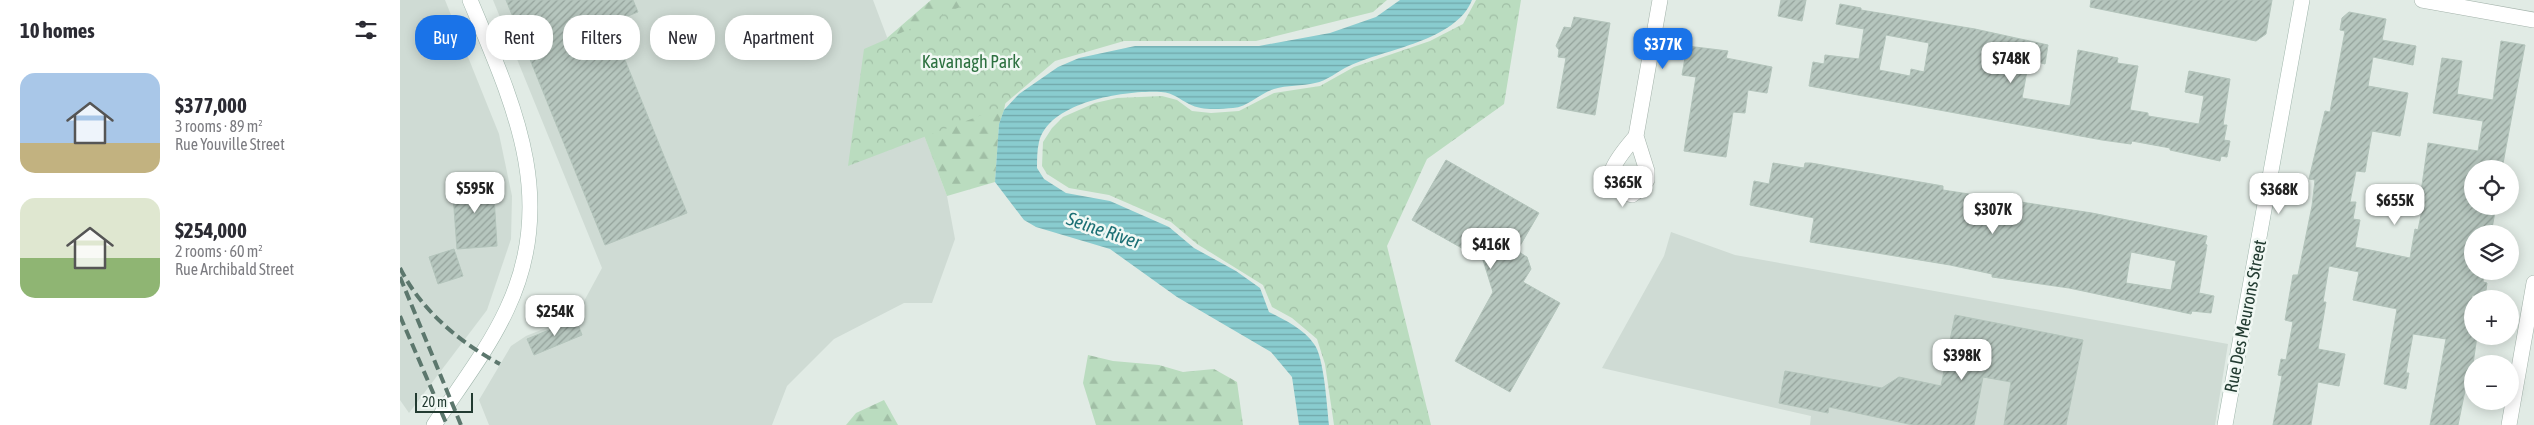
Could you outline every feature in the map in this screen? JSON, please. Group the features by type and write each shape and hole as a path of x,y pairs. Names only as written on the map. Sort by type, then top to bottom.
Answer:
{"street":[{"path":"434,425 481,354 506,311 519,281 530,229 531,195 523,139 513,108 470,0"},
{"path":"1636,136 1660,0"},
{"name":"Rue Des Meurons Street","path":"2224,425 2302,0"},
{"path":"2422,0 2534,20"},
{"path":"2509,425 2534,283"}],"shaded area":[{"path":"400,0 445,0 451,15 415,15 415,60 469,60 499,134 512,196 511,239 487,310 409,413 400,400"},
{"path":"493,0 873,0 947,196 955,239 932,303 904,303 834,339 787,386 772,425 489,425 479,400 511,346 526,336 576,316 602,268 517,60 553,60 553,15 499,15"},
{"path":"1671,232 1735,255 2228,344 2215,425 1810,425 1811,416 1602,368 1664,256"}],"green space":[{"path":"931,0 1111,0 1018,40 1004,110 999,124 995,182 947,196 887,38"},
{"name":"Kavanagh Park","path":"976,0 1387,0 1373,12 1256,41 1124,41 1055,61 1000,108 848,166 864,49"},
{"path":"1476,0 1521,0 1504,104 1427,159 1387,246 1431,425 1334,425 1325,364 1317,339 1292,318 1272,307 1263,285 1197,244 1171,222 1109,195 1069,188 1047,174 1042,166 1043,142 1052,128 1063,117 1095,103 1117,98 1162,96 1177,100 1192,111 1211,113 1239,111 1274,93 1320,86 1354,67 1430,41 1463,24"},
{"path":"1088,355 1113,361 1159,365 1183,372 1214,369 1237,382 1243,425 1096,425 1083,383"},
{"path":"884,400 898,425 846,425 856,413"}],"water":[{"name":"Seine River","path":"1400,0 1472,0 1464,14 1436,34 1349,66 1319,82 1274,89 1244,105 1228,108 1199,108 1173,95 1161,92 1129,93 1110,96 1073,108 1058,117 1046,128 1038,145 1037,168 1044,179 1066,193 1110,201 1169,227 1194,248 1236,271 1260,288 1269,312 1300,329 1314,344 1320,359 1329,425 1299,425 1292,377 1271,352 1177,297 1110,249 1036,227 1024,220 995,182 999,124 1004,110 1019,94 1058,67 1079,58 1135,46 1259,46 1330,33 1376,17"}],"building":[{"path":"506,0 633,0 638,12 630,15 563,15 563,60 625,60 687,213 605,245 530,60 553,60 553,15 512,15"},
{"path":"1781,0 1806,0 1802,21 1778,16"},
{"path":"2091,0 2272,0 2266,34 2256,41 2090,7"},
{"path":"1840,4 1861,8 1861,10 1975,29 2048,45 2045,64 2029,60 2022,98 2070,106 2078,50 2118,58 2117,63 2138,66 2130,110 2148,113 2148,116 2199,124 2204,96 2185,92 2189,71 2230,79 2223,125 2227,125 2224,140 2230,141 2227,157 2221,156 2220,161 2170,150 2170,148 2132,141 2131,144 2102,140 1809,86 1813,62 1824,64 1825,55 1859,59 1864,29 1836,24","holes":["1886,35 1929,43 1924,72 1911,69 1910,76 1879,70"]},
{"path":"2349,12 2386,19 2382,40 2416,46 2413,65 2373,57 2368,86 2408,93 2400,136 2372,131 2365,172 2356,171 2350,202 2356,202 2353,219 2360,220 2355,247 2410,258 2415,229 2418,230 2424,200 2420,199 2428,143 2478,151 2483,121 2433,113 2442,58 2462,61 2457,94 2493,100 2501,41 2525,45 2504,160 2464,160 2464,215 2494,215 2493,225 2464,225 2464,280 2483,280 2483,282 2487,283 2486,290 2464,290 2464,345 2476,345 2474,355 2464,355 2464,396 2458,425 2430,425 2446,339 2413,334 2406,373 2409,373 2406,389 2384,384 2397,309 2353,300 2359,272 2329,266 2323,302 2326,302 2318,349 2345,354 2339,386 2318,382 2311,425 2273,425 2282,376 2278,375 2281,359 2286,360 2293,322 2285,320 2293,275 2298,275 2312,206 2315,180 2309,179 2325,111 2330,112 2345,31 2340,30 2342,18"},
{"path":"1574,17 1610,23 1595,115 1557,108 1566,58 1558,57 1559,50 1556,46 1564,27 1571,28"},
{"path":"1687,46 1728,51 1726,58 1772,67 1767,93 1748,90 1745,113 1733,112 1726,157 1684,151 1696,77 1682,75"},
{"path":"1446,160 1539,213 1517,251 1527,257 1531,269 1523,282 1560,303 1510,392 1455,361 1493,292 1483,260 1412,220"},
{"path":"1773,163 1804,168 1805,163 1811,163 1943,186 1943,190 2092,213 2207,236 2199,293 2214,296 2211,313 2192,311 2191,314 2069,288 1992,277 1992,274 1950,265 1810,242 1814,218 1750,205 1754,181 1769,184","holes":["2131,252 2176,261 2171,290 2126,283"]},
{"path":"493,179 497,246 457,249 452,181"},
{"path":"454,249 463,276 438,284 429,257"},
{"path":"1955,315 2083,340 2066,425 2004,425 2011,382 1983,377 1974,425 1913,425 1829,407 1828,413 1779,403 1785,371 1882,388 1899,377 1941,386"},
{"path":"576,319 582,335 534,355 527,339"}],"railway":[{"path":"400,268 419,298 442,324 470,346 500,364"},
{"path":"400,277 461,425"},
{"path":"400,316 447,425"}]}
